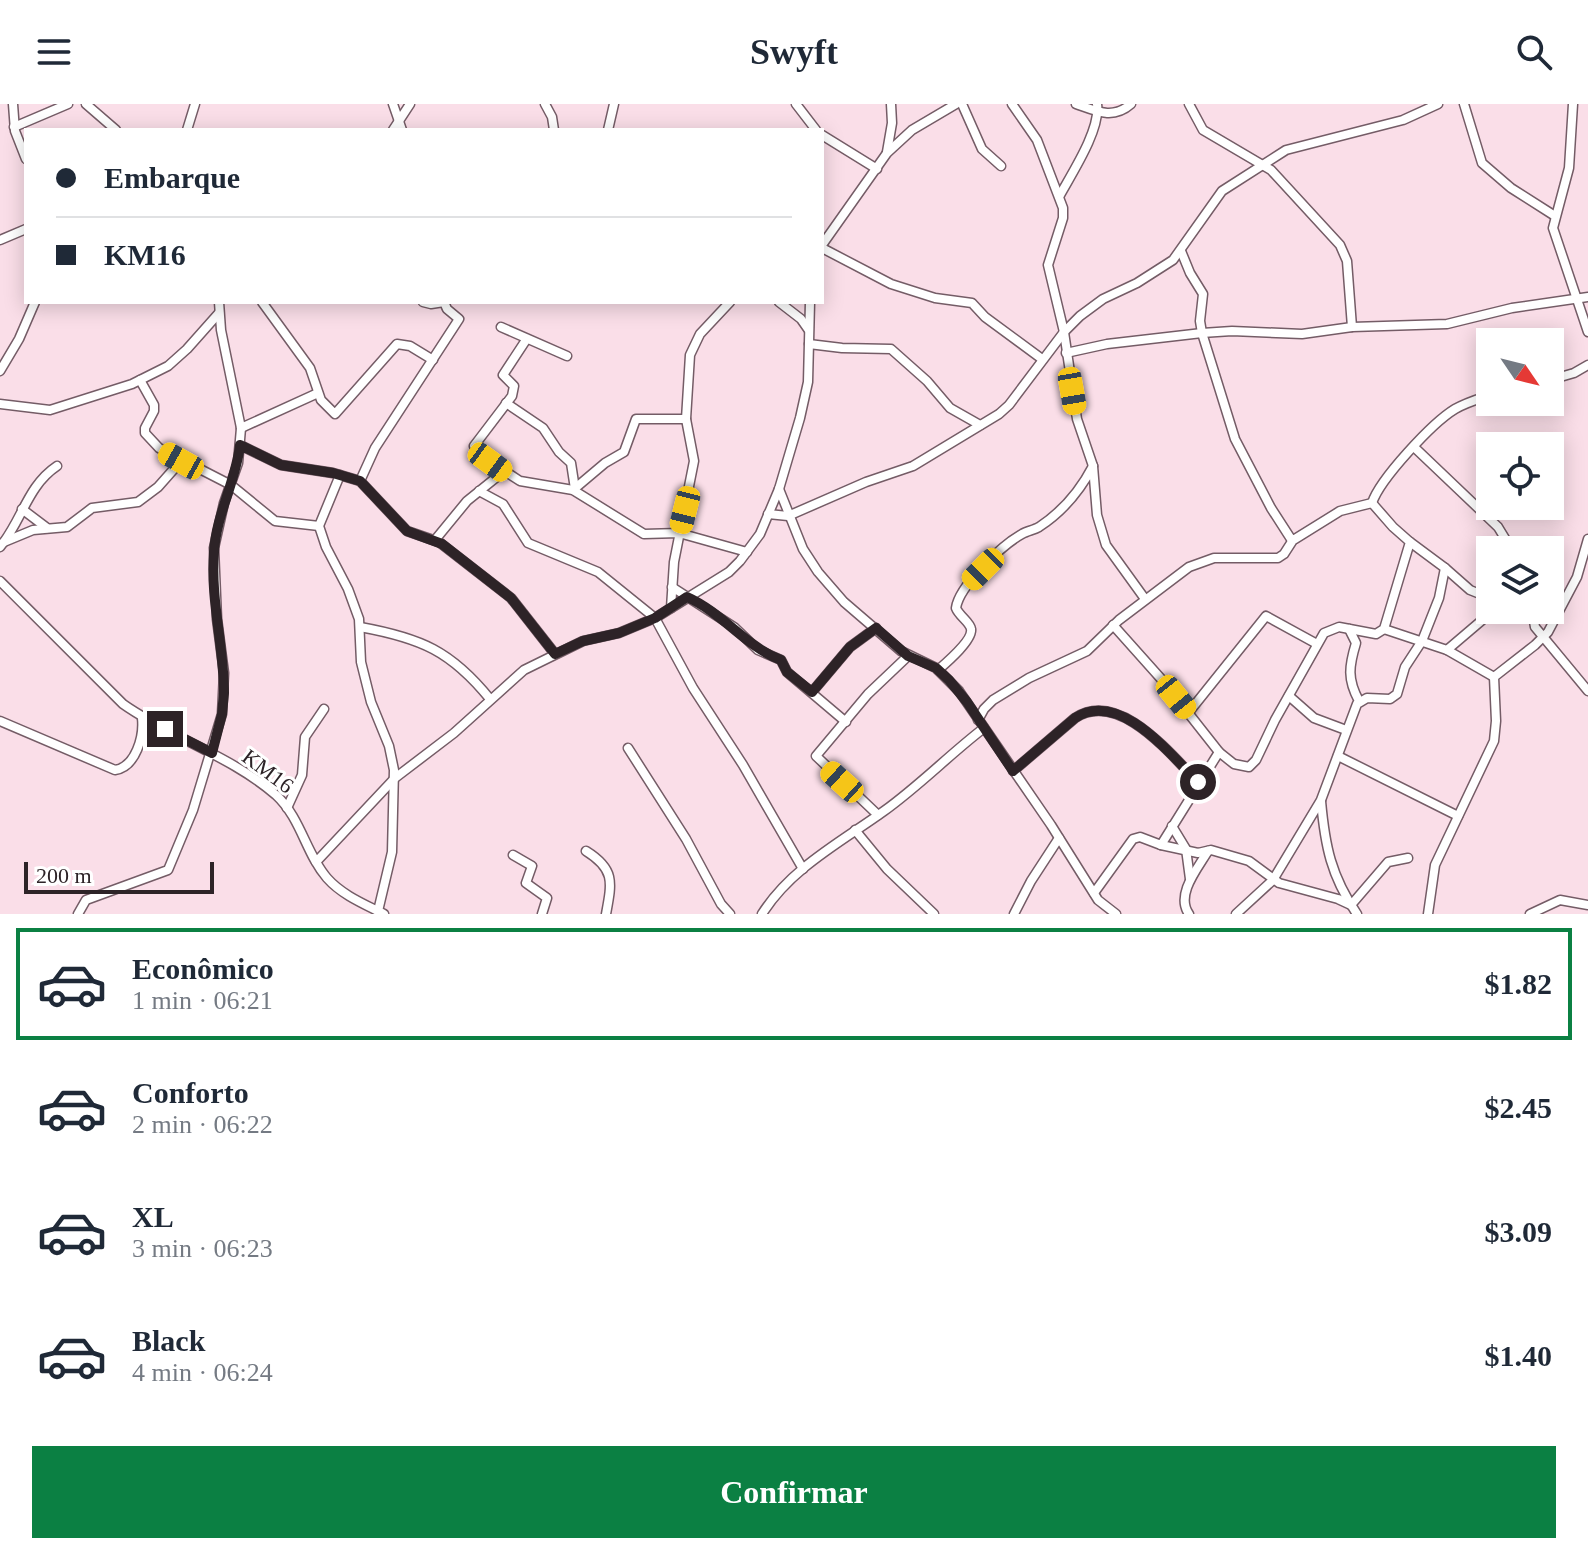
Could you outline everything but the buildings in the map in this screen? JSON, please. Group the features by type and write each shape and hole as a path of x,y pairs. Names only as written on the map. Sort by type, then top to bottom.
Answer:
{"street":[{"path":"13,104 14,127 24,154"},
{"path":"14,127 68,104"},
{"path":"86,104 114,128"},
{"path":"393,104 401,120"},
{"path":"401,120 410,104"},
{"path":"545,104 554,128"},
{"path":"608,128 614,104"},
{"path":"796,104 814,128"},
{"path":"887,153 892,123 891,104"},
{"path":"824,242 887,153 912,130 959,104 982,149 1001,166"},
{"path":"1012,104 1037,140 1060,195 1063,218 1048,265 1064,332 1077,419 1093,466 1096,502 1106,545 1145,599"},
{"path":"1076,104 1118,113 1131,104"},
{"path":"1189,104 1203,130 1271,170 1340,245 1347,261 1352,327"},
{"path":"768,514 788,516 923,461 1009,405 1064,332 1091,307 1150,276 1181,251 1219,194 1262,164 1295,146 1403,120 1438,104"},
{"path":"1464,104 1482,163 1511,188 1555,216"},
{"path":"1573,104 1569,168 1553,228 1588,332"},
{"path":"187,128 192,105"},
{"path":"1060,195 1088,142 1098,108"},
{"path":"892,123 912,130"},
{"path":"824,136 877,169"},
{"path":"0,240 24,230"},
{"path":"824,246 891,284 935,298 972,303 985,317 1042,359"},
{"path":"1181,251 1203,294 1202,333 1235,439 1271,508 1293,540"},
{"path":"1066,353 1107,344 1202,333 1302,334 1352,327 1447,324 1512,308 1588,297"},
{"path":"0,371 19,339 34,304"},
{"path":"263,304 310,368 318,393 332,412 338,413 400,343 433,360"},
{"path":"360,481 375,448 459,319 445,304"},
{"path":"671,608 679,533 694,461 686,419 691,349 708,324 728,304"},
{"path":"782,304 801,319 808,329"},
{"path":"316,862 395,778 454,733 524,670 583,641 619,633 655,618 729,572 747,552 760,534 779,489 808,382 810,304"},
{"path":"0,404 50,410 140,380 168,366 211,325 221,306"},
{"path":"78,914 86,900 168,870 193,810 222,714 224,693 214,548 238,463 241,428 221,330 221,306"},
{"path":"211,325 221,330"},
{"path":"501,327 567,356"},
{"path":"526,340 503,375 514,390 474,446 477,453 503,472 538,485 574,490 639,532 679,533 747,552"},
{"path":"809,344 891,349 927,381 950,408 980,425"},
{"path":"1564,377 1584,372 1588,365"},
{"path":"140,380 154,411 145,433 159,448 231,485 275,521 319,526"},
{"path":"241,428 318,393"},
{"path":"762,914 779,890 803,869 878,815 981,724 984,709 993,700 1029,678 1087,651 1145,599 1200,562 1221,558 1278,558 1293,540 1340,511 1372,503 1396,466 1414,447 1455,409 1476,401"},
{"path":"506,403 541,426 571,463 574,490"},
{"path":"574,490 605,463 624,452 636,419 686,419"},
{"path":"240,445 281,465 360,481 407,531 435,540 511,598 555,654"},
{"path":"1414,447 1498,527 1503,536"},
{"path":"2,544 33,530 72,524 88,510 97,507 138,502 158,487 181,461"},
{"path":"2,544 38,483 57,466"},
{"path":"938,670 971,633 971,628 956,608 963,590 1008,544 1041,525 1082,487 1093,466"},
{"path":"435,540 467,501 503,472"},
{"path":"340,475 319,526 326,547 348,589 360,627 359,654 371,702 389,746 395,778 391,795 392,852 381,912"},
{"path":"1082,487 1096,502"},
{"path":"779,489 803,549 818,572 844,602 908,656 938,670 959,691 1102,905 1116,914"},
{"path":"479,491 503,504 528,543 598,572 655,618 693,688 743,765 803,869"},
{"path":"1372,503 1410,542 1476,592"},
{"path":"22,509 47,528"},
{"path":"1494,677 1543,637 1577,577 1588,539"},
{"path":"1113,625 1189,712 1219,752 1242,767 1253,764 1327,629 1348,628 1376,634 1384,629 1410,542"},
{"path":"1236,914 1273,880 1321,800 1359,701 1395,697 1405,667 1422,641 1439,598 1445,568"},
{"name":"KM16","path":"0,582 103,687 142,718 212,753 260,783 287,808 329,880 340,890 381,912"},
{"path":"672,587 734,627 758,650 781,660 787,672 846,722"},
{"path":"1189,712 1266,616 1317,644"},
{"path":"1447,650 1478,624"},
{"path":"1534,624 1588,691"},
{"path":"360,627 399,635 428,646 464,669 490,699"},
{"path":"812,692 850,647 876,628"},
{"path":"1348,628 1356,643 1348,672 1349,680 1359,701"},
{"path":"1384,629 1447,650 1494,677"},
{"path":"878,815 816,756 868,694 908,656"},
{"path":"1428,914 1435,865 1494,741 1494,677"},
{"path":"1289,696 1314,718 1346,730"},
{"path":"287,808 302,775 305,737 324,709"},
{"path":"1013,771 1075,718 1086,711 1097,710 1116,715 1142,728 1198,782"},
{"path":"0,721 115,770 123,769 132,759 143,728 142,718"},
{"path":"628,748 686,839 721,904 730,914"},
{"path":"1161,845 1219,752"},
{"path":"1338,756 1458,816"},
{"path":"1321,800 1328,856 1336,879 1357,914"},
{"path":"1172,826 1186,849 1190,880"},
{"path":"855,830 887,869 934,914"},
{"path":"1094,893 1133,839 1140,837 1161,845 1198,853 1208,850 1249,861 1273,880 1351,905"},
{"path":"1014,914 1059,838"},
{"path":"1189,914 1184,902 1190,880 1208,850"},
{"path":"586,851 608,868 610,890 606,914"},
{"path":"513,855 532,866 526,883 547,898 542,914"},
{"path":"1351,905 1388,862 1408,858"},
{"path":"1530,914 1560,900 1588,905"}],"route":[{"path":"165,729 212,753 224,693 214,548 224,503 238,463 240,445 281,465 333,473 360,481 407,531 442,544 511,598 555,654 583,641 619,633 655,618 687,597 734,627 758,650 781,660 787,672 812,692 850,647 876,628 908,656 936,668 949,680 1013,771 1075,718 1086,711 1097,710 1116,715 1142,728 1198,782"}]}
